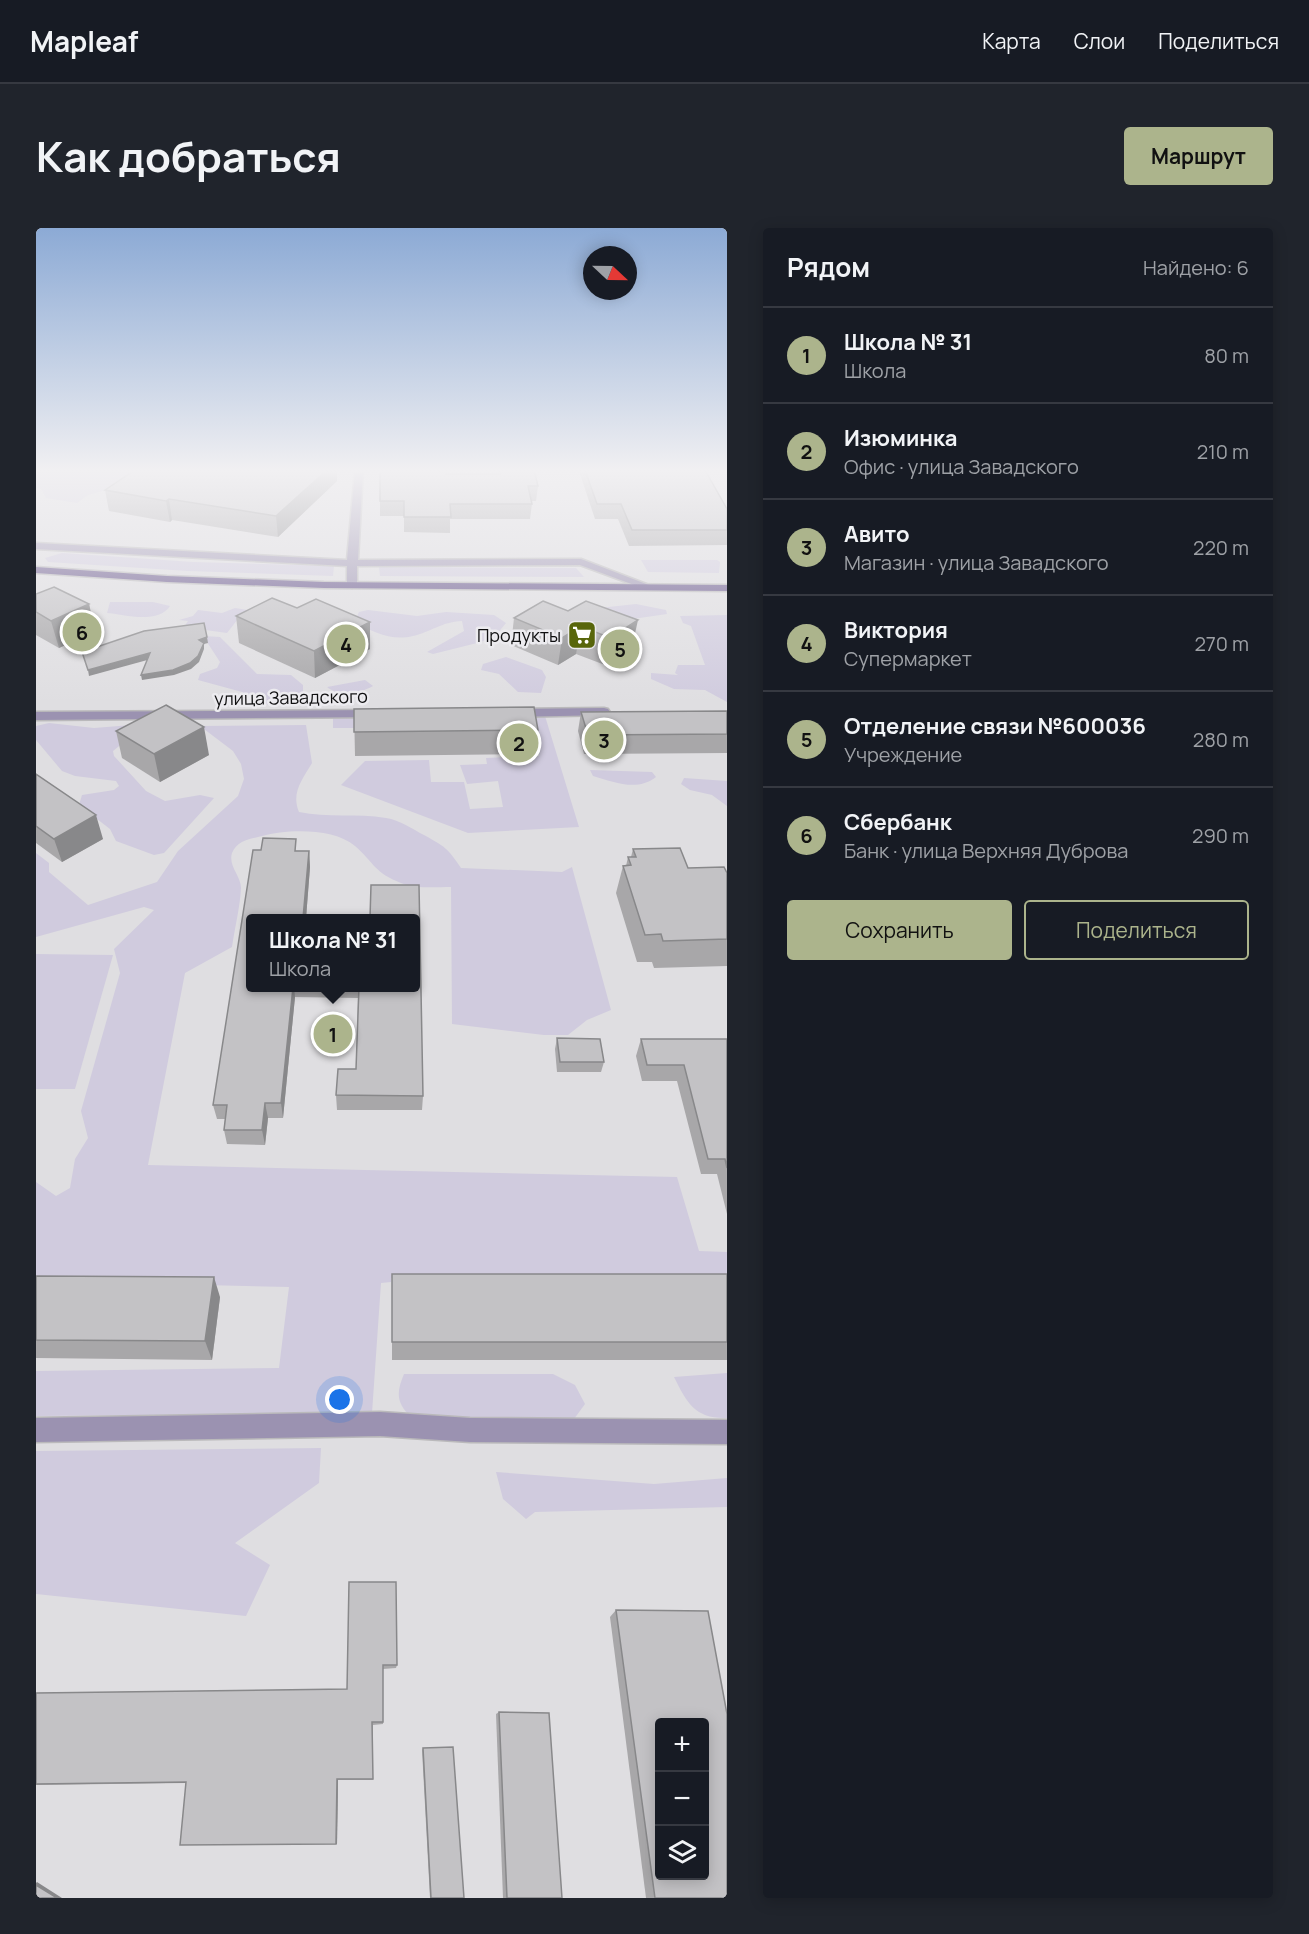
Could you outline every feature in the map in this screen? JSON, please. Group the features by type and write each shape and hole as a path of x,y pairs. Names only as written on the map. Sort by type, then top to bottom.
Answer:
{"main road":[{"path":"36,570 167,579 352,585 727,588"}],"street":[{"path":"66,548 191,556 352,562 581,562 649,586"},
{"path":"352,585 353,548"},
{"path":"495,713 620,712"},
{"name":"улица Завадского","path":"36,716 392,714"},
{"path":"36,1430 380,1424 470,1430 727,1432"}],"shaded area":[{"path":"62,553 193,562 334,566 333,576 188,571 48,562 45,558"},
{"path":"641,560 717,560 720,562 719,573 648,572"},
{"path":"379,567 576,568 584,577 380,576"},
{"path":"110,602 153,602 170,606 157,615 140,617 107,613"},
{"path":"636,604 666,610 667,614 612,622 599,608"},
{"path":"235,608 254,611 241,615 227,633 184,627 188,621 179,620 193,616 198,610 222,613"},
{"path":"368,610 417,616 446,612 494,615 506,623 497,634 481,642 433,654 427,652 464,631 462,621 448,623 413,636 390,637 355,621 359,612"},
{"path":"727,615 727,702 705,690 674,689 651,679 651,673 678,675 675,673 678,665 705,665 691,626 683,623 680,616"},
{"path":"203,636 220,637 257,674 291,675 303,685 303,693 292,704 271,705 251,702 242,692 198,680 200,674 217,668 220,662"},
{"path":"506,657 542,670 546,677 541,693 518,692 499,674 481,670 483,664"},
{"path":"365,680 373,686 356,693 338,693 327,687"},
{"path":"545,716 579,827 468,833 341,785 365,761 429,760 431,782 464,782 470,809 503,807 498,781 467,784 460,765 487,764 486,758 539,756 534,728 333,728 333,717"},
{"path":"169,722 129,738 113,751 114,756 146,791 165,801 200,795 214,798 164,853 154,855 116,841 110,829 79,805 82,795 114,790 119,786 116,781 75,776 62,771 36,740 36,726 49,723 94,728"},
{"path":"306,725 312,763 297,793 299,812 386,818 396,821 441,845 449,851 461,868 562,872 572,867 611,1010 587,1020 568,1035 544,1035 452,1024 451,887 413,886 401,883 380,871 346,840 323,833 297,831 249,839 237,845 231,858 241,888 232,947 185,973 148,1165 677,1177 699,1251 727,1252 727,1286 391,1278 391,1282 381,1283 372,1413 36,1416 36,1371 279,1368 289,1287 36,1281 36,1182 56,1196 70,1188 75,1159 88,1138 81,1111 120,973 114,949 154,910 144,907 36,937 36,853 49,863 49,872 88,905 157,882 178,851 238,796 244,779 241,764 233,751 200,726"},
{"path":"590,770 652,772 656,777 649,782 633,785 593,776"},
{"path":"684,778 727,781 727,806 712,795 690,790 681,784"},
{"path":"36,954 113,955 75,1089 36,1089"},
{"path":"727,1373 727,1418 707,1416 693,1408 674,1377"},
{"path":"404,1374 553,1374 575,1385 585,1404 574,1419 412,1418 399,1398"},
{"path":"321,1448 319,1483 235,1543 270,1565 246,1616 36,1594 36,1451"},
{"path":"496,1472 654,1484 727,1478 727,1507 535,1512 526,1519 503,1499"}],"building":[{"path":"54,587 89,604 51,621 36,612 36,594"},
{"path":"272,598 297,608 316,599 370,622 314,651 236,616"},
{"path":"543,601 568,611 586,601 638,620 610,638 581,626 562,638 514,618"},
{"path":"204,623 207,637 199,640 204,643 198,656 190,663 173,670 141,675 150,653 88,670 82,652 144,631"},
{"path":"166,705 204,727 154,754 116,731"},
{"path":"534,707 538,730 354,732 354,709"},
{"path":"727,711 727,734 588,735 581,712"},
{"path":"36,774 96,815 54,839 36,826"},
{"path":"263,838 296,839 295,851 309,851 303,914 246,914 246,992 292,992 281,1103 265,1103 262,1130 224,1130 227,1105 213,1105 253,850 261,850"},
{"path":"680,848 688,868 724,867 727,873 727,939 663,941 661,934 645,935 623,866 631,865 628,857 636,857 633,849"},
{"path":"371,885 419,885 420,914 370,914"},
{"path":"420,938 423,1096 336,1095 338,1069 356,1069 359,992 420,992"},
{"path":"557,1038 600,1039 604,1062 560,1062"},
{"path":"641,1039 727,1039 727,1168 725,1159 708,1159 684,1065 647,1065"},
{"path":"392,1274 727,1274 727,1342 392,1342"},
{"path":"36,1276 214,1277 205,1341 36,1340"},
{"path":"349,1582 396,1582 397,1665 383,1665 383,1722 372,1722 373,1779 337,1779 336,1844 180,1845 186,1782 36,1784 36,1693 347,1689"},
{"path":"616,1610 708,1611 727,1714 727,1898 655,1898"},
{"path":"499,1712 549,1713 562,1898 507,1898"},
{"path":"453,1747 464,1898 431,1898 423,1748"},
{"path":"36,1885 57,1898 36,1898"}],"place":[{"name":"Сбербанк","path":"82,632"},
{"name":"Продукты","path":"582,635"},
{"name":"Виктория","path":"346,644"},
{"name":"Отделение связи №600036","path":"620,649"},
{"name":"Авито","path":"604,740"},
{"name":"Изюминка","path":"519,743"},
{"name":"Школа № 31","path":"333,1034"}]}
